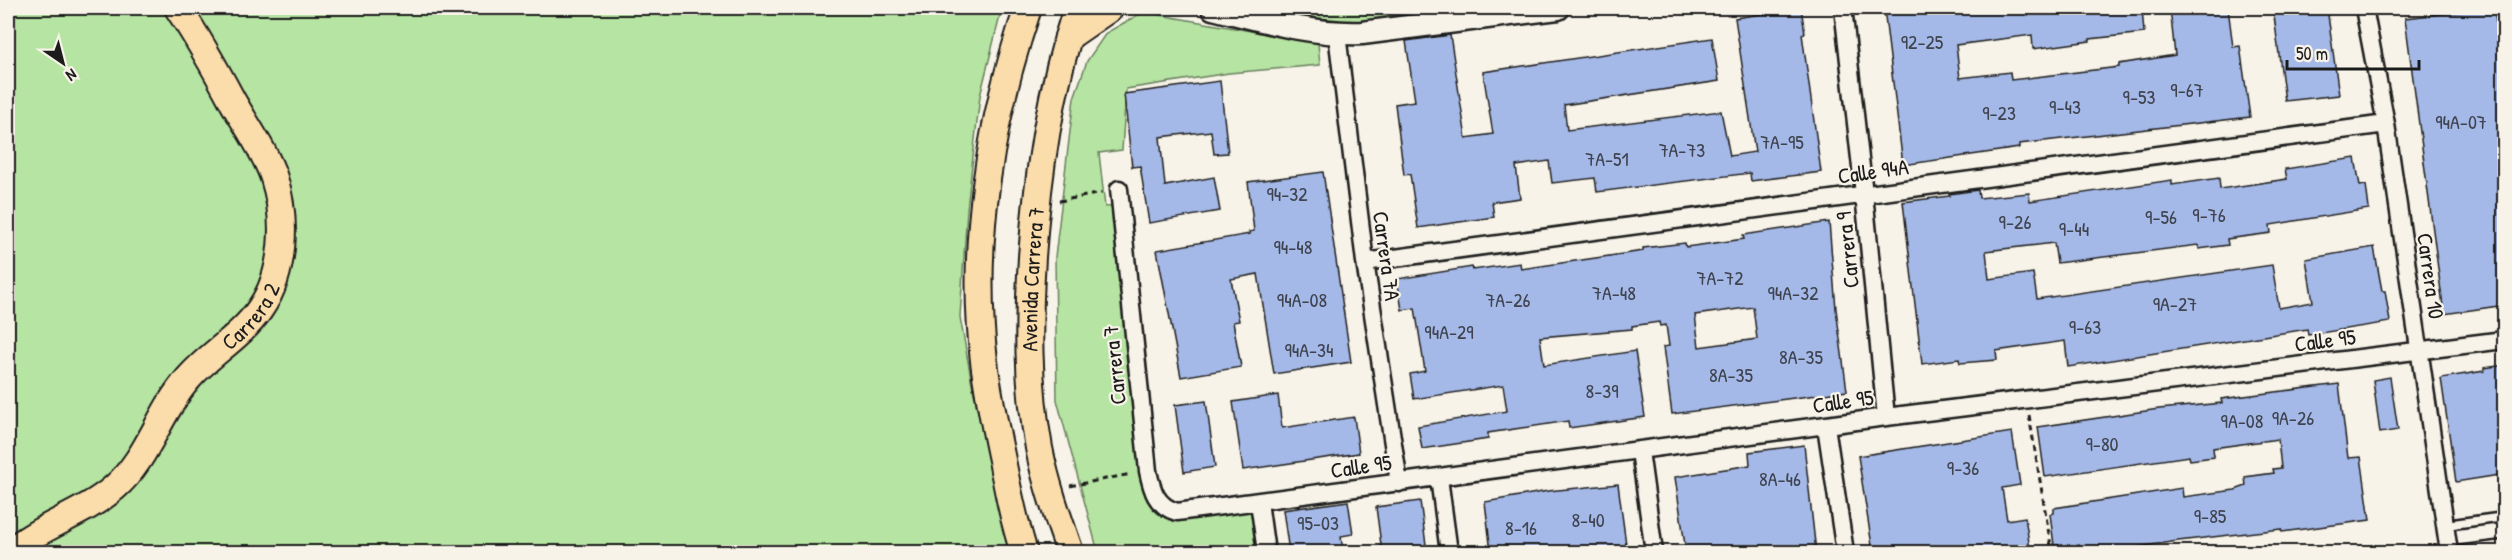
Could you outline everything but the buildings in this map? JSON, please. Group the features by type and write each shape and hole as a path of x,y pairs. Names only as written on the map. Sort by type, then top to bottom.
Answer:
{"main road":[{"name":"Carrera 2","path":"10,552 100,498 124,479 177,393 198,369 259,311 268,296 275,276 280,255 282,216 273,176 219,76 178,8"},
{"name":"Avenida Carrera 7","path":"1024,552 1006,480 987,379 980,273 982,230 994,139 1001,104 1028,8"},
{"name":"Avenida Carrera 7","path":"1070,552 1049,491 1039,448 1028,357 1036,205 1049,111 1060,61 1077,8"},
{"path":"1068,37 1110,8"},
{"path":"1213,8 1274,23 1337,34 1430,25 1558,8"}],"street":[{"name":"Carrera 9","path":"1842,8 1864,194 1886,417"},
{"name":"Carrera 10","path":"2364,8 2386,124 2446,525 2447,552"},
{"name":"Carrera 7A","path":"1337,34 1365,262 1399,483"},
{"name":"Calle 94A","path":"1365,262 2386,124"},
{"name":"Carrera 7","path":"1119,189 1148,471 1158,500 1165,509 1188,512"},
{"name":"Calle 95","path":"1188,512 1886,417 2505,340"},
{"path":"1826,426 1845,552"},
{"path":"1640,451 1654,552"},
{"path":"1439,478 1449,552"},
{"path":"1259,502 1266,552"}],"lane":[{"path":"2446,525 2505,517"},
{"path":"2447,552 2505,545"}],"path":[{"path":"1036,205 1119,189"},
{"path":"2029,411 2052,552"},
{"path":"1049,491 1148,471"}],"green space":[{"path":"8,8 1002,8 980,96 967,209 960,317 1001,516 1012,552 8,552"},
{"path":"1267,8 1494,8 1368,22 1327,22"},
{"path":"1143,12 1318,43 1320,65 1229,73 1126,89 1122,150 1099,153 1105,207 1121,206 1148,471 1165,509 1259,502 1266,552 1098,552 1057,400 1055,257 1074,98 1087,61 1106,33"}]}
